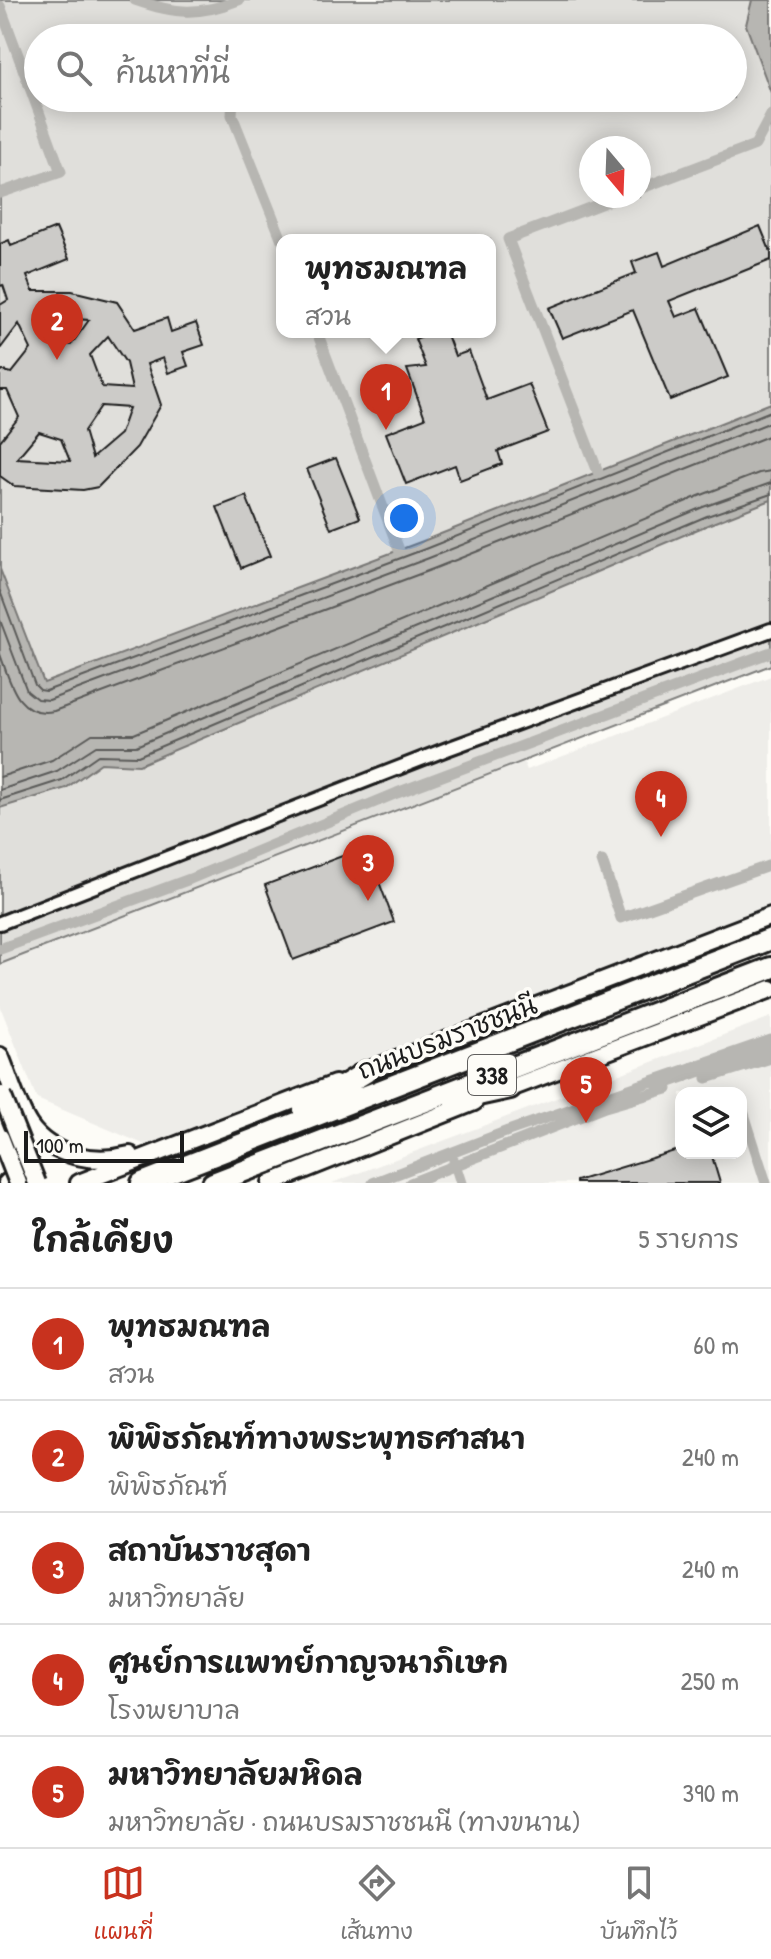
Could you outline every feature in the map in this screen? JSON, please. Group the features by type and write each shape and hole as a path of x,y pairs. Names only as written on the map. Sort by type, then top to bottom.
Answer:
{"highway":[{"name":"ถนนบรมราชชนนี","path":"142,1183 771,939"},
{"name":"ถนนบรมราชชนนี","path":"213,1183 771,968"},
{"path":"259,1137 366,1072"},
{"path":"388,1115 510,1088"}],"main road":[{"name":"338","path":"182,1142 771,916"},
{"name":"338","path":"271,1183 771,989"},
{"path":"0,1056 29,1125 33,1151 22,1172 7,1183"},
{"path":"0,1090 37,1183"},
{"path":"29,1125 57,1148 77,1157 98,1160 182,1142"},
{"path":"0,1137 18,1183"},
{"path":"79,1183 182,1142"}],"street":[{"path":"0,923 447,749 771,630"}],"shaded area":[{"path":"0,0 771,0 771,665 0,964"},
{"path":"771,676 771,904 148,1146 37,1099 0,1006 0,964 523,761 527,770"},
{"path":"771,1017 771,1183 332,1183"}],"water":[{"path":"752,0 771,0 771,93 747,24"},
{"path":"771,403 771,500 139,765 101,763 66,788 0,808 0,569 44,683 423,541"}],"building":[{"path":"760,226 771,260 669,301 676,317 699,308 728,377 670,400 633,310 562,338 549,308 636,273 632,262 659,252 664,266"},
{"path":"56,228 69,259 27,276 33,291 72,291 117,302 135,329 167,318 171,332 196,323 204,345 183,352 188,366 168,373 163,358 147,364 161,405 137,447 98,487 83,490 14,486 0,476 0,441 19,417 7,390 0,390 0,370 12,373 31,349 19,324 0,349 0,305 8,300 3,285 0,286 0,244 9,240 11,246","holes":["43,317 89,320 71,345 51,341","108,336 126,363 132,389 102,387 90,355","101,406 129,408 120,434 92,458 84,431","39,432 61,439 70,461 17,458"]},
{"path":"448,338 455,356 469,351 487,400 529,384 548,432 498,451 502,464 460,480 455,465 406,484 386,433 425,418 407,369 426,367 415,339"},
{"path":"336,458 360,518 331,529 307,469"},
{"path":"246,496 270,556 241,568 217,507"},
{"path":"366,847 394,922 293,960 265,885"},
{"path":"675,1151 675,1159 713,1159 720,1183 576,1183"}],"waterway":[{"path":"135,0 187,11 212,9 239,0"},
{"path":"0,6 24,71"},
{"path":"0,193 61,172 39,112"},
{"path":"232,112 280,234"},
{"path":"651,184 755,145 771,115"},
{"path":"589,208 508,239 598,472"},
{"path":"319,338 399,550"},
{"path":"0,949 190,879 397,793 771,652"},
{"path":"602,861 621,918 771,865"},
{"path":"373,1183 508,1131 771,1040"},
{"path":"658,1086 770,1047"},
{"path":"707,1078 771,1058"},
{"path":"410,1183 605,1107 667,1089"},
{"path":"747,1124 766,1183"},
{"path":"454,1161 461,1183"}],"place":[{"name":"พิพิธภัณฑ์ทางพระพุทธศาสนา","path":"57,360"},
{"name":"พุทธมณฑล","path":"386,430"},
{"name":"ศูนย์การแพทย์กาญจนาภิเษก","path":"661,837"},
{"name":"สถาบันราชสุดา","path":"368,901"},
{"name":"มหาวิทยาลัยมหิดล","path":"586,1123"}]}
